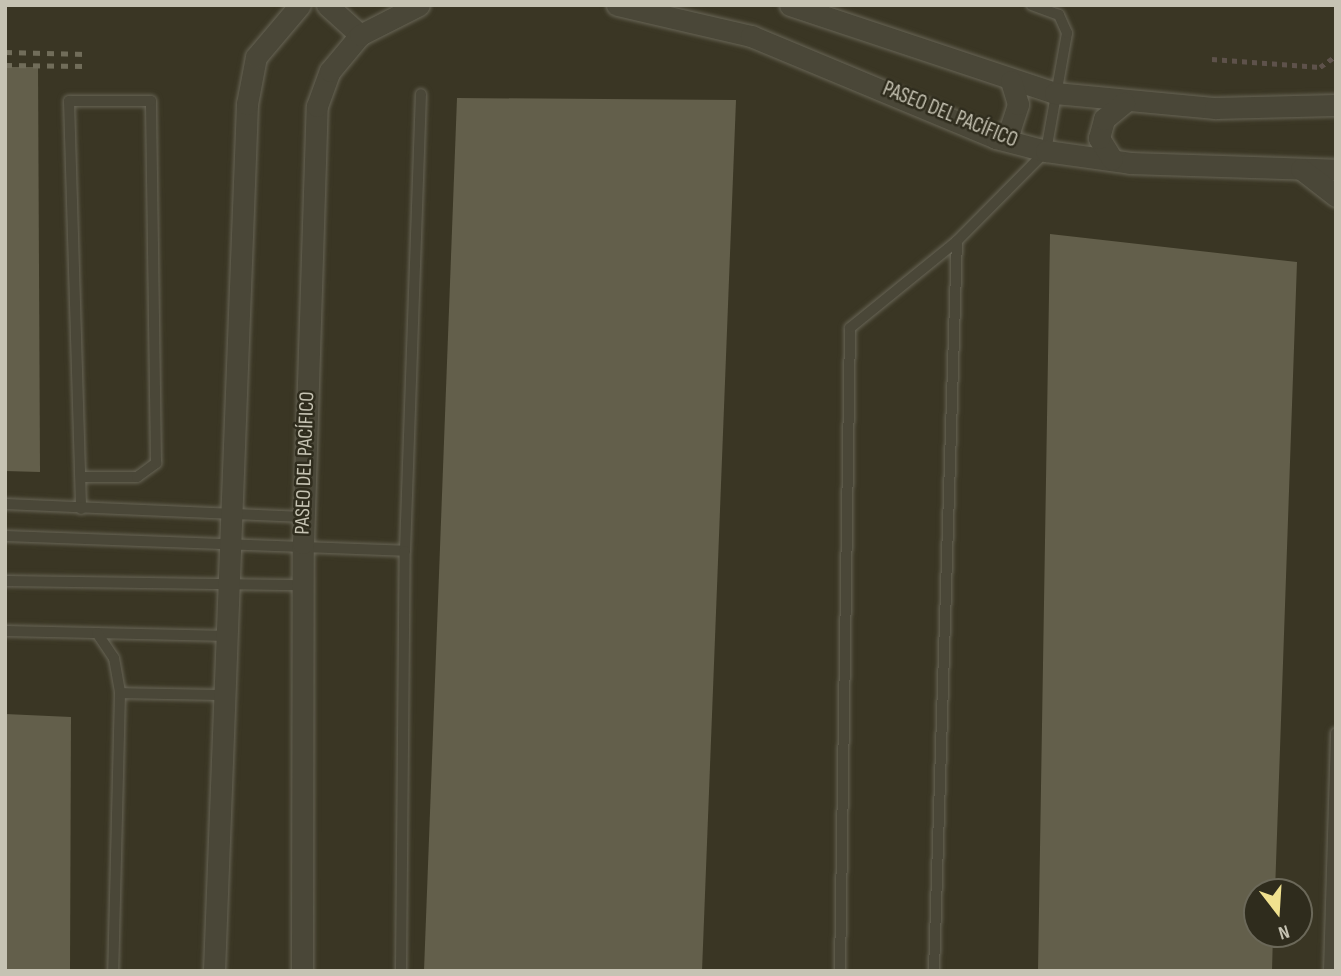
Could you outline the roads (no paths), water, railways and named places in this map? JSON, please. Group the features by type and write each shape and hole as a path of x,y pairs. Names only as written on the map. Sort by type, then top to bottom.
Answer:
{"street":[{"path":"214,971 229,636 247,104 256,57 300,5"},
{"path":"327,5 360,35"},
{"name":"PASEO DEL PACÍFICO","path":"302,971 303,543 317,106 330,71 360,35 419,5"},
{"name":"PASEO DEL PACÍFICO","path":"617,5 751,36 996,138 1046,151 1112,159 1336,170"},
{"path":"790,5 1011,81 1055,93 1124,103 1332,100"},
{"path":"996,138 1010,130 1018,104 1011,81"},
{"path":"1112,159 1099,138 1104,119 1124,103"},
{"path":"1301,169 1336,196"}],"lane":[{"path":"840,971 850,328 957,241 1046,151 1066,33 1059,15 1032,5"},
{"path":"401,971 405,551 421,94"},
{"path":"81,477 137,477 156,463 151,101 69,101 81,509"},
{"path":"934,971 957,241"},
{"path":"5,504 304,517"},
{"path":"5,536 303,543 405,551"},
{"path":"5,581 303,585"},
{"path":"5,631 229,636"},
{"path":"97,633 114,658 120,693 113,971"},
{"path":"120,693 226,695"},
{"path":"1329,971 1336,733"}],"railway":[{"path":"5,52 86,54"},
{"path":"5,65 85,66"}]}
